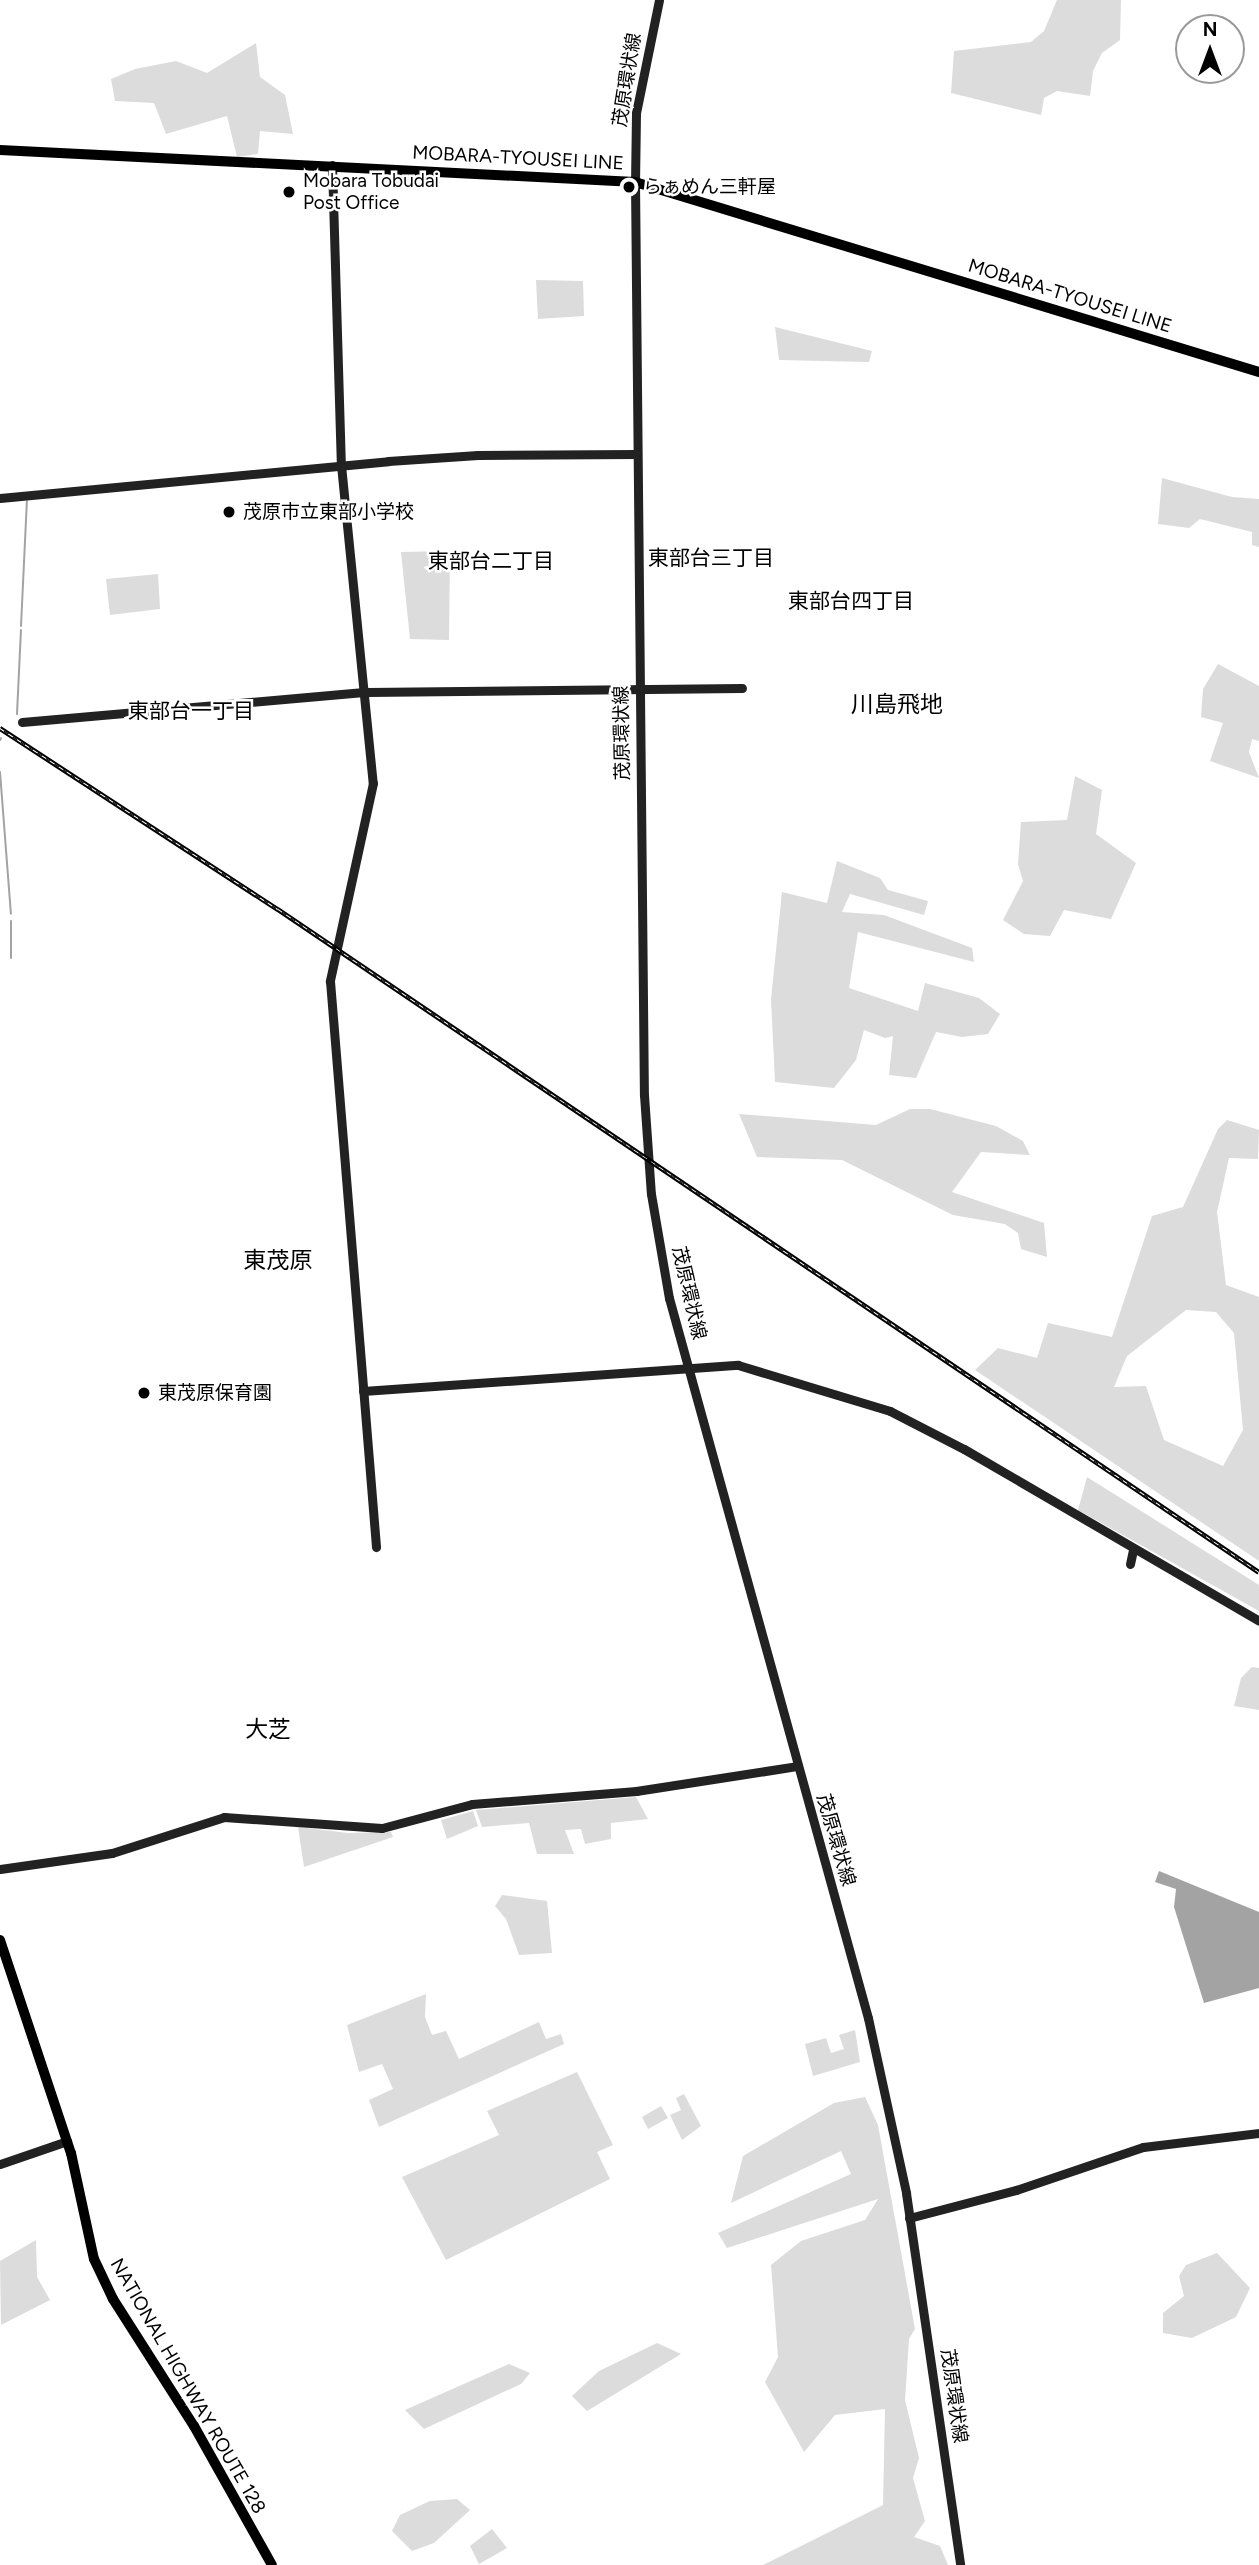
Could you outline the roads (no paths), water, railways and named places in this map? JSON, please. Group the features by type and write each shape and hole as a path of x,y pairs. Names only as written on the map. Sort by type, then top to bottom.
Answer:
{"highway":[{"name":"NATIONAL HIGHWAY ROUTE 128","path":"0,1940 67,2141 90,2246 113,2299 194,2426 272,2565"}],"main road":[{"name":"MOBARA-TYOUSEI LINE","path":"0,150 635,182 1259,372"}],"street":[{"name":"茂原環状線","path":"659,0 636,113 635,182 643,1030 648,1164 669,1298 868,2018 909,2218 960,2565"},
{"path":"332,165 341,466 367,692 372,795 330,981 376,1547"},
{"path":"0,498 478,455 637,454"},
{"path":"22,722 367,692 742,688"},
{"path":"363,1391 688,1365 738,1365 890,1411 964,1448 1133,1550 1259,1621"},
{"path":"1130,1564 1133,1550"},
{"path":"0,1868 112,1853 225,1817 382,1828 471,1804 636,1791 798,1766"},
{"path":"909,2218 1016,2190 1143,2147 1259,2133"},
{"path":"0,2164 67,2141"}],"waterway":[{"path":"21,626 27,501"},
{"path":"17,714 21,630"},
{"path":"0,772 11,914"},
{"path":"11,921 11,958"}],"railway":[{"path":"0,728 278,909 1259,1572"}],"place":[{"name":"らぁめん三軒屋","path":"629,187"},
{"name":"Mobara Tobudai Post Office","path":"289,192"},
{"name":"茂原市立東部小学校","path":"229,512"},
{"name":"東茂原保育園","path":"144,1393"}],"district":[{"name":"東部台三丁目","path":"711,558"},
{"name":"東部台二丁目","path":"491,561"},
{"name":"東部台四丁目","path":"851,601"},
{"name":"川島飛地","path":"897,704"},
{"name":"東部台一丁目","path":"191,711"},
{"name":"東茂原","path":"278,1260"},
{"name":"大芝","path":"268,1729"}]}
